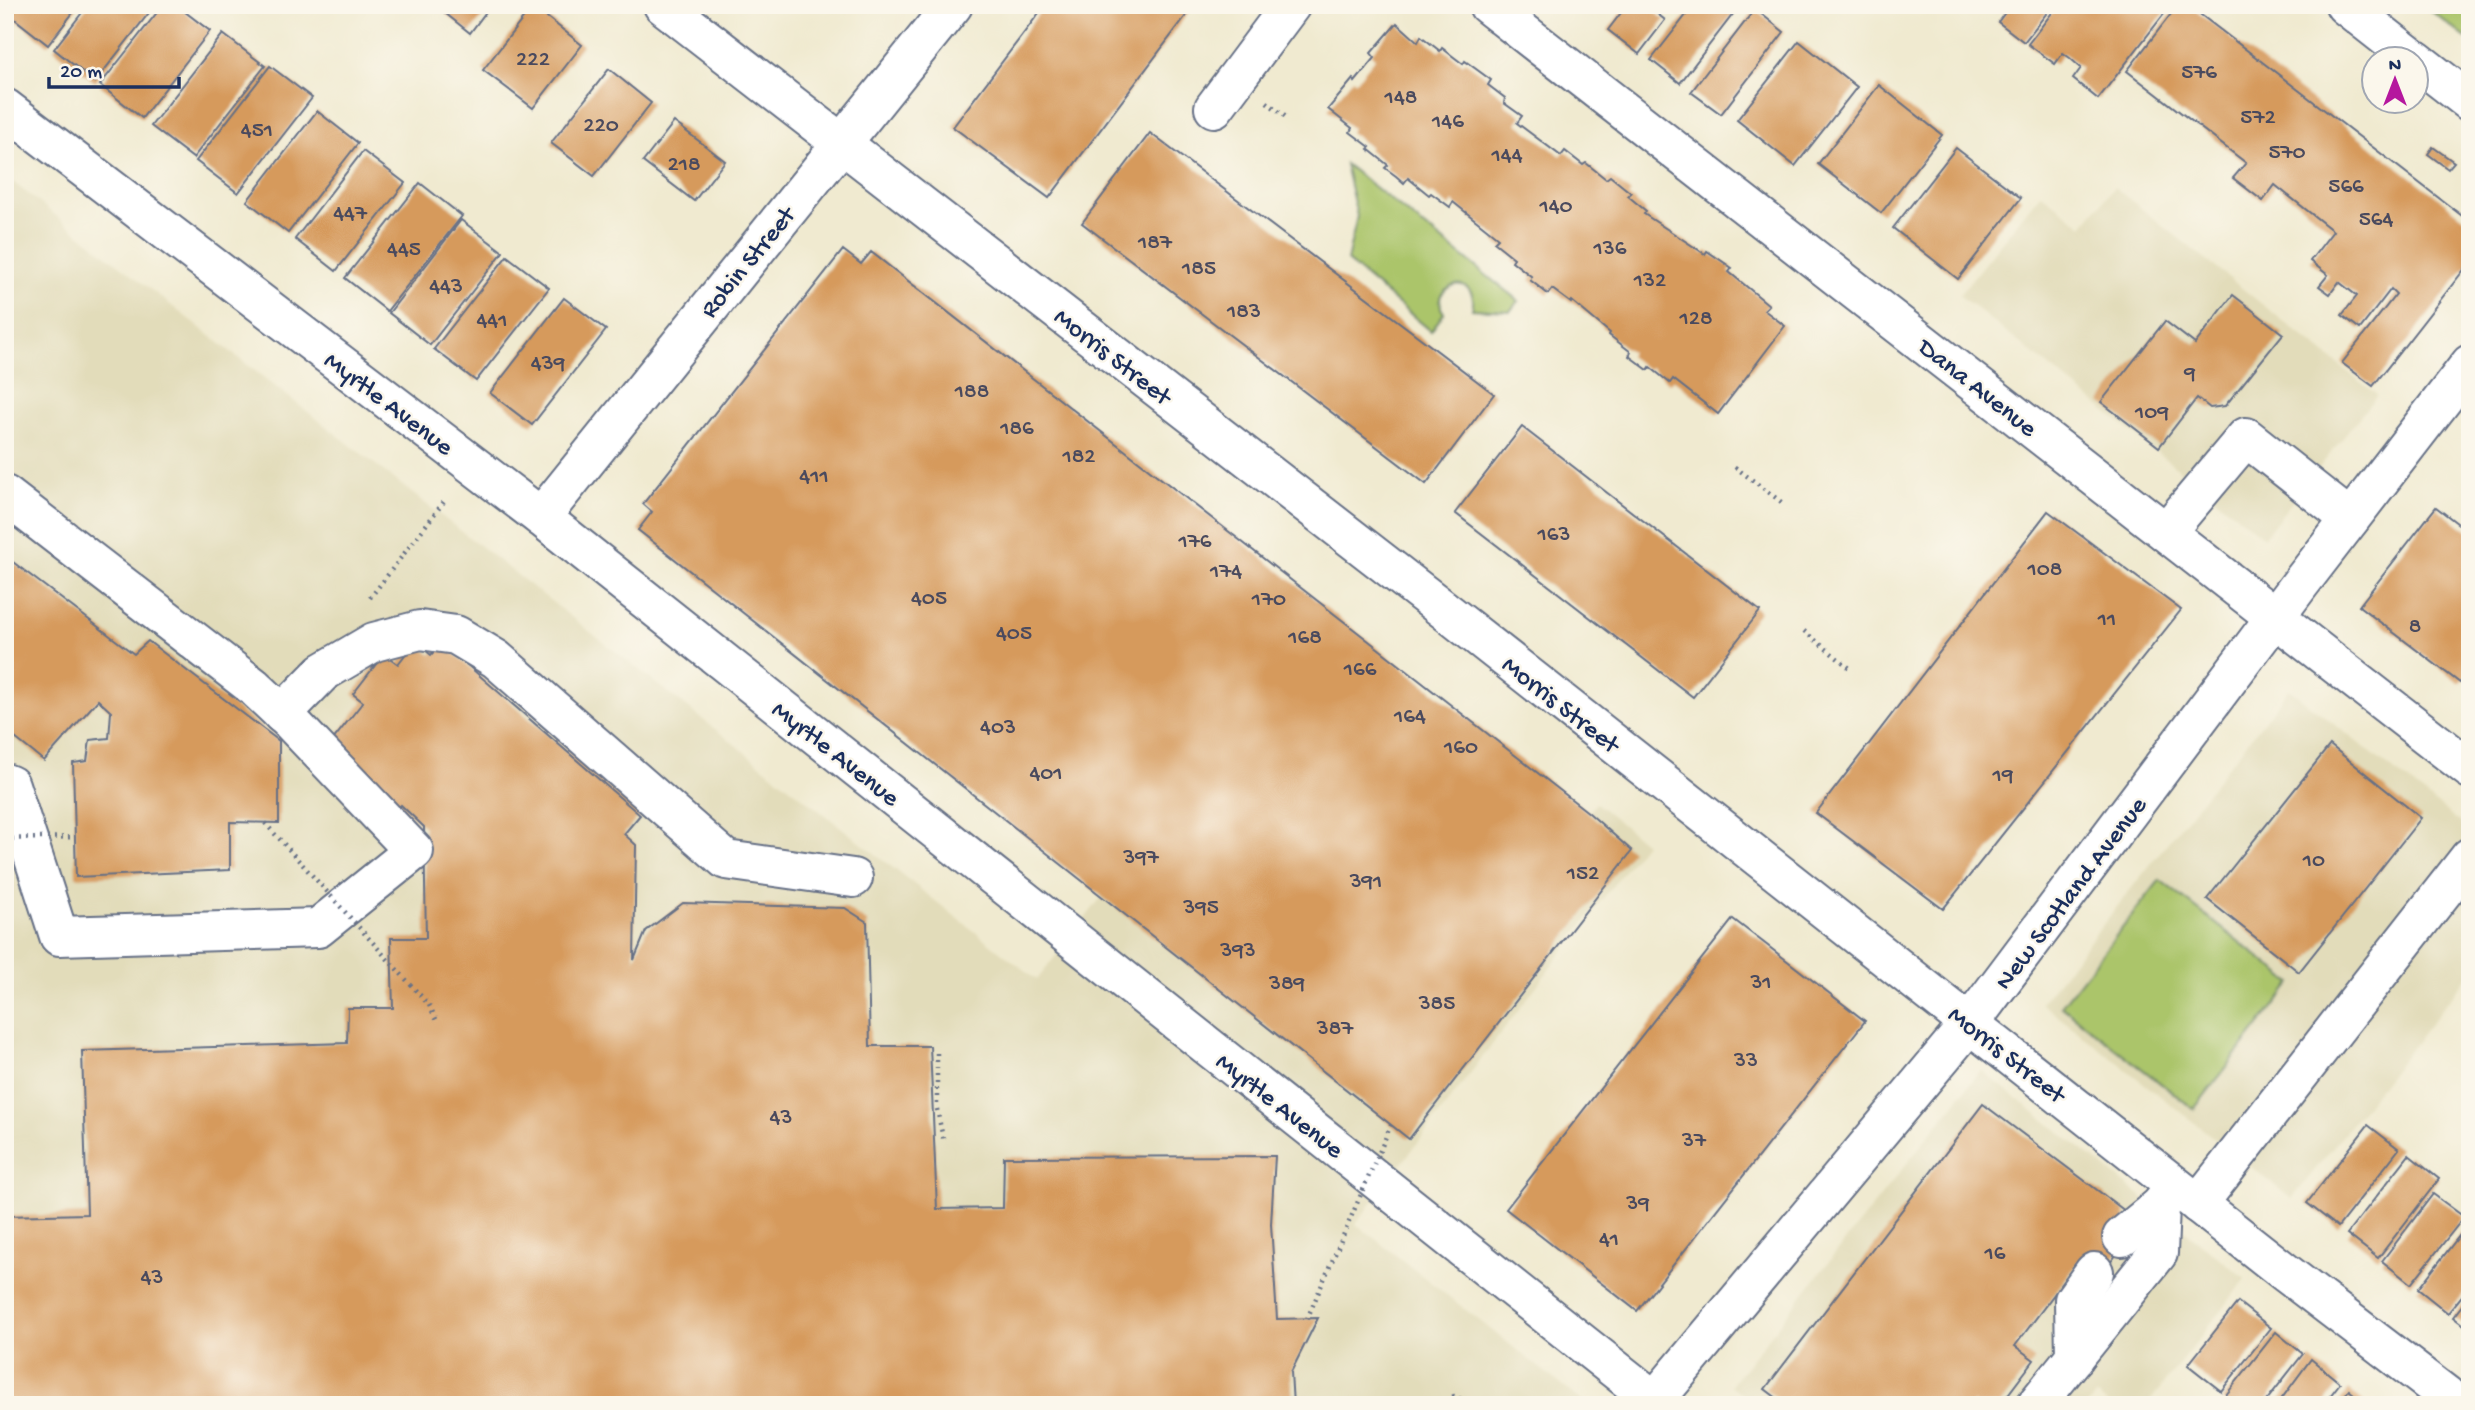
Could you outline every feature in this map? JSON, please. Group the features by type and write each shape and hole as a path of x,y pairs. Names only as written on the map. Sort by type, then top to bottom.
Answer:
{"street":[{"name":"Morris Street","path":"663,5 1443,608 1970,1023 2178,1198 2459,1405"},
{"path":"1214,108 1291,5"},
{"name":"Dana Avenue","path":"1488,5 2470,769"},
{"path":"2345,5 2397,46"},
{"name":"Robin Street","path":"541,517 840,144 939,10"},
{"path":"2430,71 2470,102"},
{"name":"Myrtle Avenue","path":"5,108 541,517 1655,1403"},
{"name":"New Scotland Avenue","path":"1655,1403 1970,1023 2470,364"},
{"path":"2166,532 2246,436 2350,519"},
{"path":"5,495 254,687 414,851 318,928 59,936 10,785 5,783"},
{"path":"282,714 323,672 374,642 420,630 456,635 496,659 726,860 853,878"},
{"path":"2122,1237 2178,1198 2470,857"},
{"path":"2036,1405 2158,1253 2178,1198"},
{"path":"2075,1357 2074,1300 2094,1272"}],"path":[{"path":"1735,467 1784,504"},
{"path":"387,575 446,499"},
{"path":"1804,631 1851,669"},
{"path":"265,822 429,1005 437,1021"},
{"path":"5,839 75,837"},
{"path":"937,1053 934,1074 944,1143"},
{"path":"1307,1319 1391,1125"},
{"path":"1433,1405 1454,1396 1475,1405"}],"shaded area":[{"path":"5,176 1037,980 1288,658 1553,859 1596,803 1645,843 1356,1224 1587,1405 5,1405"},
{"path":"2114,187 2377,395 2264,537 1959,295 2041,193 2083,226"},
{"path":"2289,689 2470,830 2470,973 2292,1199 2041,1003"},
{"path":"1981,1070 2246,1279 2147,1405 2109,1405 2096,1395 2088,1405 1756,1405 1731,1385"}],"green space":[{"path":"2423,5 2470,5 2470,41"},
{"path":"1345,164 1519,301 1510,311 1472,309 1472,293 1468,288 1463,285 1451,286 1440,297 1444,313 1431,331 1347,261 1357,216"},
{"path":"2160,880 2292,983 2194,1109 2061,1006"}],"building":[{"path":"12,5 79,5 48,45 6,12"},
{"path":"88,5 155,5 95,82 54,49"},
{"path":"163,5 176,5 210,31 142,118 100,85"},
{"path":"435,5 491,5 470,33"},
{"path":"1045,5 1194,5 1049,198 953,127"},
{"path":"1627,5 1646,5 1665,20 1639,54 1608,30"},
{"path":"1694,5 1740,5 1680,83 1651,60"},
{"path":"2001,5 2053,5 2024,42 1998,22 2007,10"},
{"path":"2058,5 2171,5 2098,99 2073,79 2081,68 2070,58 2063,53 2055,64 2028,44"},
{"path":"2178,5 2188,5 2470,222 2470,262 2373,386 2342,363 2396,294 2391,289 2360,329 2342,315 2357,296 2339,282 2330,294 2319,286 2328,275 2310,261 2333,231 2275,185 2263,201 2233,178 2246,163 2127,71"},
{"path":"533,6 582,45 533,108 483,70"},
{"path":"1755,9 1784,32 1721,114 1691,92"},
{"path":"1397,23 1418,42 1421,36 1440,51 1442,48 1463,64 1465,61 1491,80 1488,85 1505,98 1504,103 1522,116 1517,123 1561,156 1565,151 1606,179 1610,176 1631,193 1628,196 1646,211 1644,214 1705,254 1707,251 1732,268 1729,272 1769,305 1764,310 1785,326 1718,414 1673,379 1670,383 1650,367 1648,370 1629,356 1631,352 1572,301 1571,303 1552,289 1548,294 1530,280 1532,277 1512,261 1514,258 1494,242 1498,238 1453,202 1450,207 1408,178 1404,183 1385,168 1388,165 1368,149 1370,147 1350,132 1352,128 1328,109 1375,58 1371,53"},
{"path":"223,34 265,66 193,158 151,126"},
{"path":"1799,41 1857,87 1795,166 1737,120"},
{"path":"270,66 312,98 238,193 196,161"},
{"path":"609,69 651,103 594,176 551,143"},
{"path":"1879,85 1942,135 1881,213 1818,164"},
{"path":"317,111 358,143 288,233 247,201"},
{"path":"674,122 725,161 694,201 643,162"},
{"path":"1150,133 1494,394 1426,484 1082,223"},
{"path":"2433,147 2454,162 2448,169 2428,154"},
{"path":"1956,148 2021,198 1958,279 1893,228"},
{"path":"363,151 405,183 336,271 295,239"},
{"path":"420,183 462,216 387,311 345,278"},
{"path":"461,220 503,252 430,345 389,313"},
{"path":"843,250 861,264 871,252 1589,813 1632,851 1409,1139 638,530 652,512 643,504"},
{"path":"507,256 549,288 476,381 434,349"},
{"path":"2233,295 2283,334 2225,406 2210,408 2197,398 2159,447 2101,402 2165,321 2195,344"},
{"path":"564,298 606,330 532,425 490,393"},
{"path":"1522,427 1760,611 1693,697 1455,513"},
{"path":"2436,507 2470,533 2470,671 2460,683 2359,606"},
{"path":"2048,511 2181,610 1943,909 1816,813"},
{"path":"5,556 134,654 148,641 279,741 279,823 230,822 230,870 76,877 73,763 87,761 90,740 109,738 111,712 98,700 44,761 5,730"},
{"path":"415,642 431,655 442,643 640,815 624,834 636,845 634,960 646,931 683,903 845,908 867,922 870,1046 930,1046 937,1209 1003,1208 1004,1157 1275,1156 1271,1224 1277,1319 1318,1318 1291,1372 1293,1405 5,1405 5,1216 87,1214 82,1051 347,1043 348,1008 393,1008 391,938 426,938 424,827 401,805 392,815 347,770 355,761 333,740 363,702 353,694 384,654 398,664"},
{"path":"2330,745 2421,818 2299,972 2207,899"},
{"path":"1733,919 1865,1021 1637,1311 1506,1209"},
{"path":"1983,1104 2125,1211 2127,1241 2099,1277 2079,1261 2015,1346 2034,1360 2000,1405 1976,1405 1973,1402 1971,1405 1786,1405 1765,1389"},
{"path":"2368,1125 2399,1149 2338,1227 2307,1203"},
{"path":"2409,1155 2439,1179 2378,1258 2347,1234"},
{"path":"2433,1194 2464,1217 2411,1284 2382,1261"},
{"path":"2470,1222 2470,1286 2448,1313 2418,1289"},
{"path":"2470,1295 2470,1330 2453,1317"},
{"path":"2238,1302 2271,1328 2221,1391 2188,1365"},
{"path":"2276,1332 2303,1354 2263,1405 2229,1405 2222,1400"},
{"path":"2311,1359 2340,1383 2323,1405 2277,1405"},
{"path":"2349,1390 2367,1405 2337,1405"}]}
